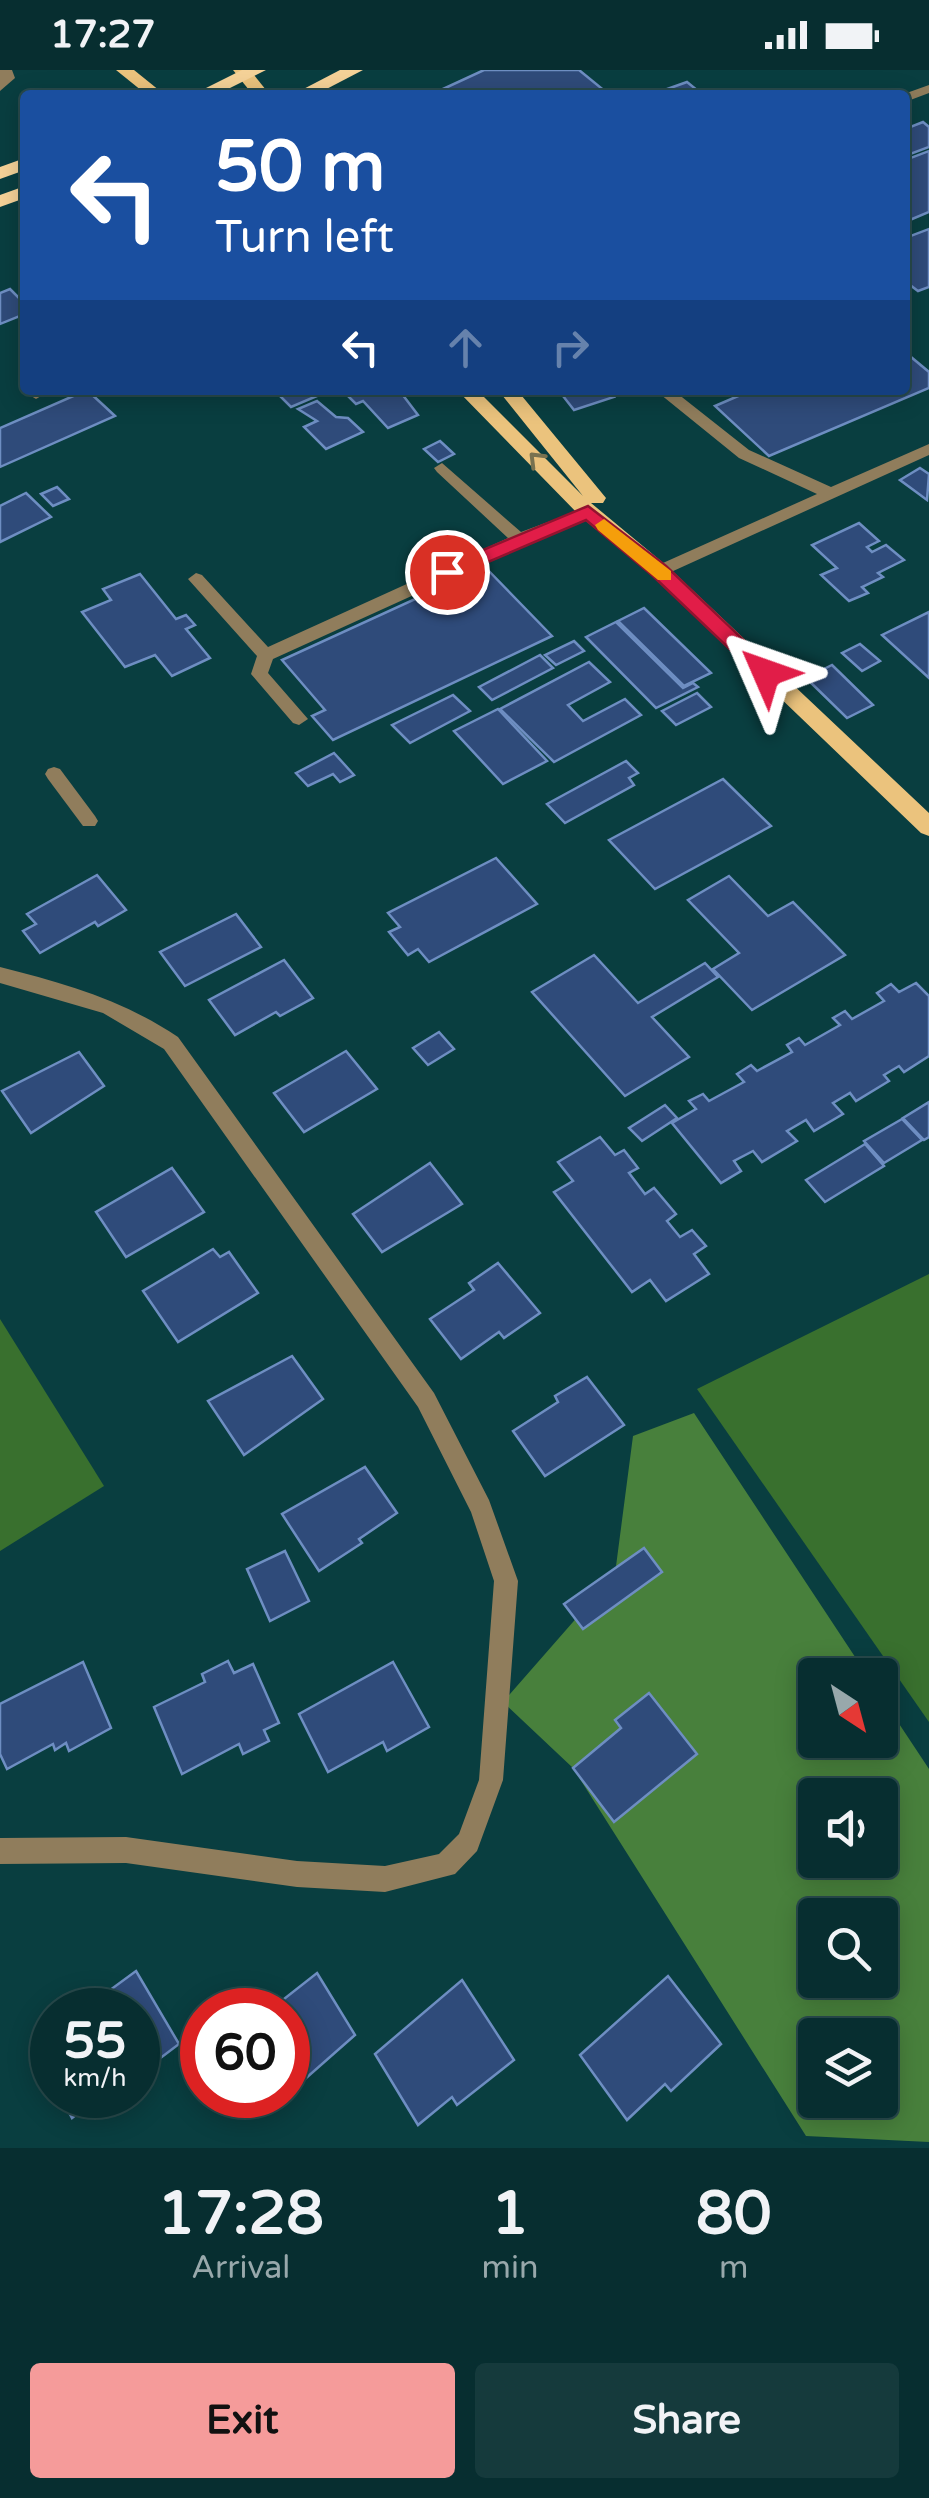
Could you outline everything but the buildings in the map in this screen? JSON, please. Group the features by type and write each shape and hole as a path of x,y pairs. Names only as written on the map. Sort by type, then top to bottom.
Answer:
{"highway":[{"path":"312,90 354,70"},
{"path":"211,90 248,72"}],"main road":[{"path":"124,70 150,90"},
{"path":"471,395 588,512 660,571 929,827"},
{"path":"511,395 660,571"}],"street":[{"path":"0,87 9,78 6,70"},
{"path":"669,395 744,454 830,493"},
{"path":"660,571 929,449"},
{"path":"442,468 519,539"},
{"path":"298,719 260,674 266,655 519,539 588,512"},
{"path":"196,579 266,655"},
{"path":"54,774 90,821"},
{"path":"0,975 96,999 136,1018 170,1042 426,1400 481,1508 506,1581 491,1780 468,1842 446,1865 385,1879 298,1874 126,1850 0,1850"}],"green space":[{"path":"929,1274 929,1722 898,1678 898,1658 884,1658 697,1389"},
{"path":"0,1319 104,1486 0,1551"},
{"path":"694,1413 856,1658 798,1658 798,1758 898,1758 898,1722 929,1769 929,2142 806,2136 573,1768 503,1702 615,1574 633,1436"}],"slow traffic":[{"path":"604,525 665,576"}],"route":[{"path":"447,572 588,512 660,571 766,673"}]}
